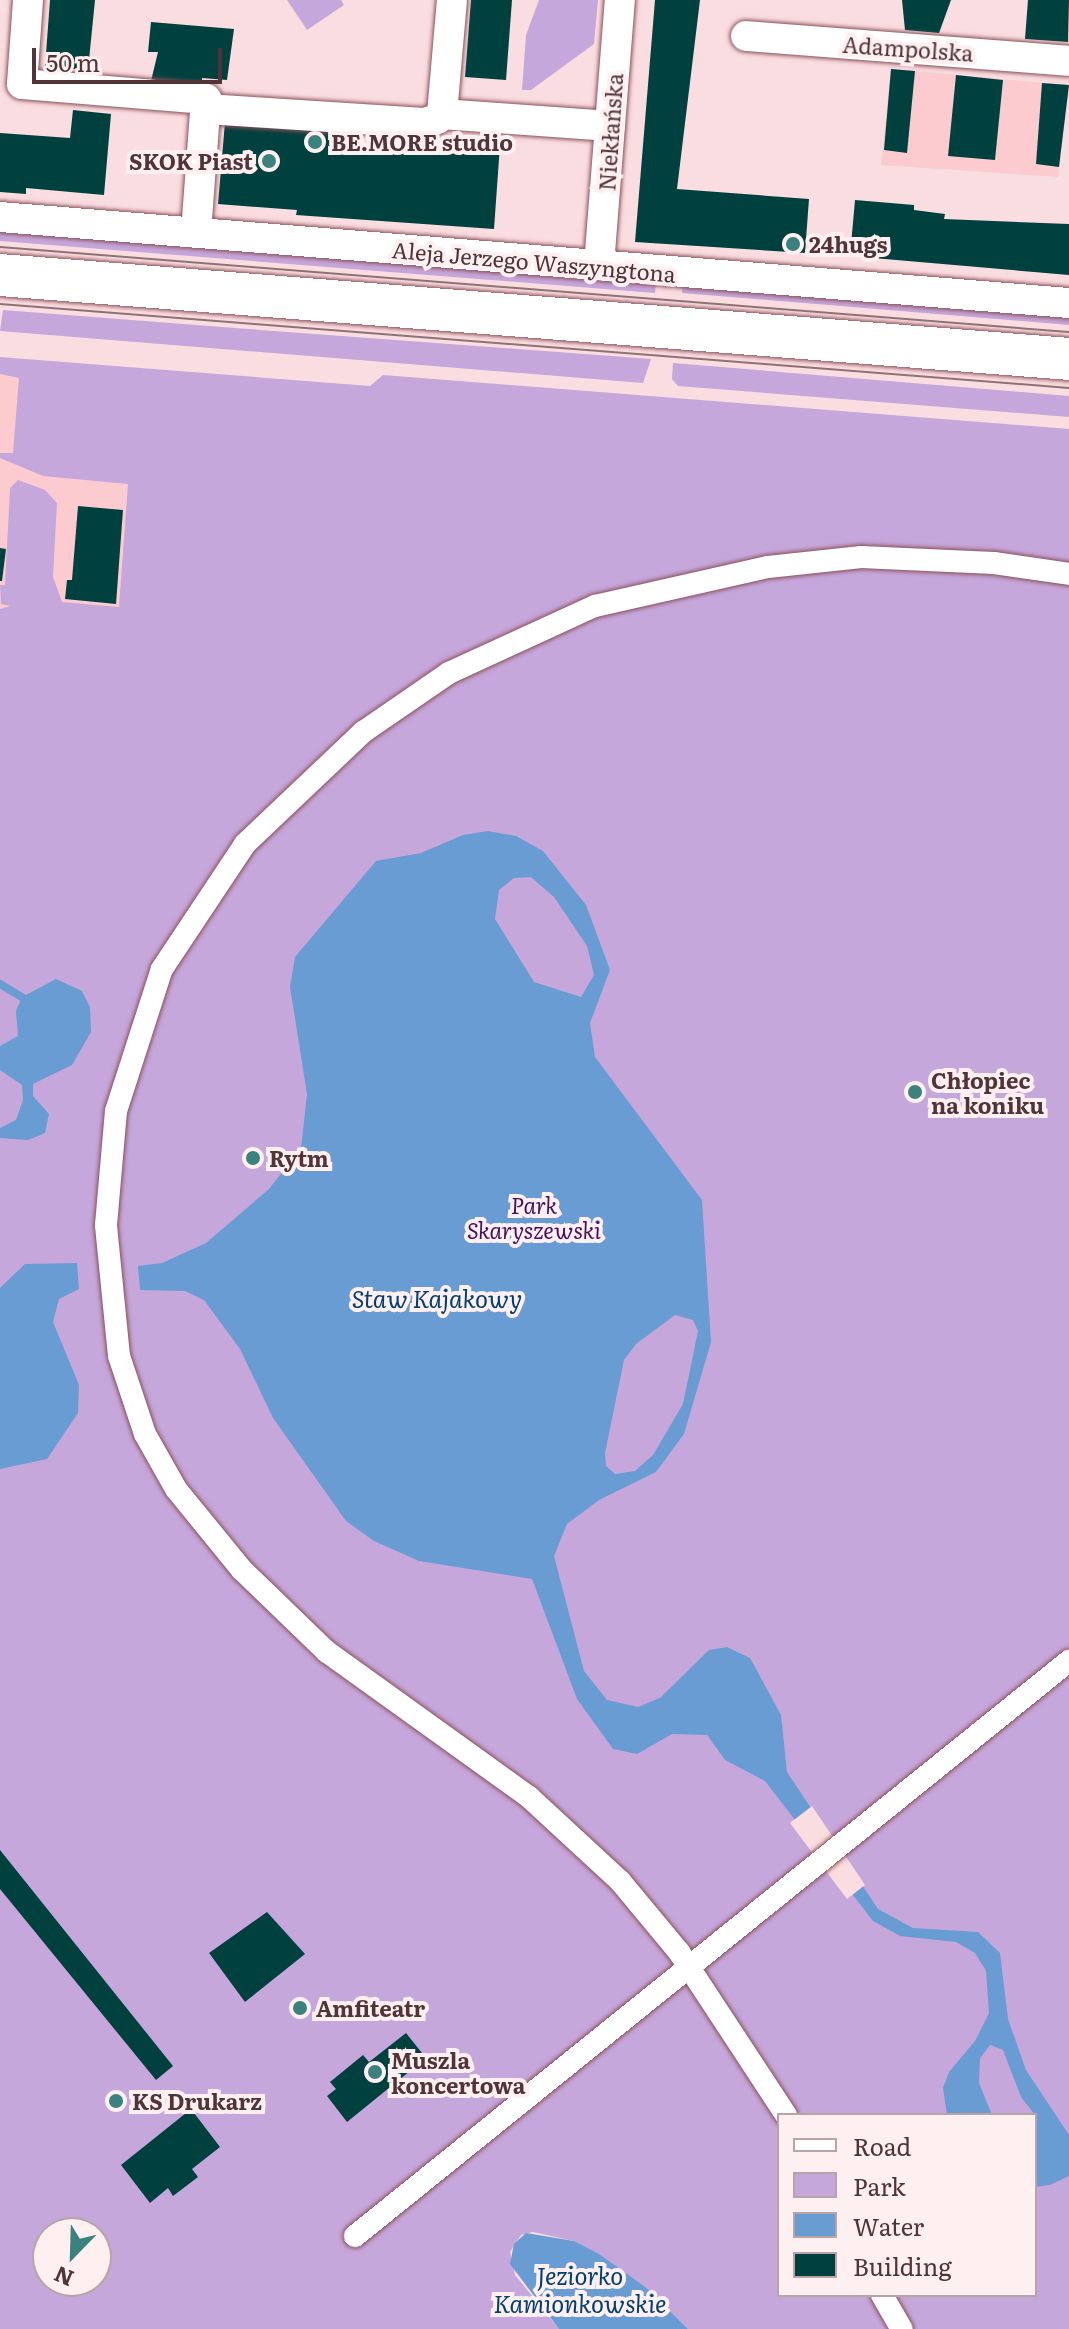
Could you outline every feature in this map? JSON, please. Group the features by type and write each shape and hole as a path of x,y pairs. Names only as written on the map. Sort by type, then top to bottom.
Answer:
{"main road":[{"path":"0,275 1069,359"}],"street":[{"path":"28,0 22,84 206,99 196,233"},
{"path":"442,114 452,0"},
{"name":"Niekłańska","path":"599,265 620,0"},
{"name":"Adampolska","path":"746,36 1069,61"},
{"path":"206,109 424,123 442,114 610,126"},
{"name":"Aleja Jerzego Waszyngtona","path":"0,217 1069,303"},
{"path":"785,2113 691,1970 620,1881 529,1797 412,1718 282,1610 205,1528 158,1461 131,1401 111,1306 106,1190 126,1073 162,969 245,844 363,732 449,673 595,606 768,567 861,557 994,563 1069,574"},
{"path":"355,2236 691,1970 1069,1661"},
{"path":"883,2297 902,2329"}],"shaded area":[{"path":"891,69 1066,85 1058,177 881,165"},
{"path":"0,357 144,480 133,620 0,609"}],"green space":[{"path":"287,0 341,0 344,5 307,30"},
{"path":"539,0 598,0 594,44 531,90 522,90 526,35"},
{"path":"0,228 656,282 655,293 0,241"},
{"path":"683,283 1069,314 1069,325 682,293"},
{"path":"3,310 651,359 643,383 0,331"},
{"name":"Park Skaryszewski","path":"0,357 370,386 383,375 1069,429 1069,2329 688,2329 648,2289 574,2241 533,2232 521,2235 510,2252 515,2275 559,2329 0,2329 0,609 10,606 1,604 0,585 5,585 10,488 18,480 45,490 57,503 53,577 62,602 119,607 128,484 43,476 0,458 0,453 13,453 19,378 0,374"},
{"path":"673,363 1069,396 1069,417 678,386 672,379"}],"water":[{"name":"Staw Kajakowy","path":"488,831 516,836 543,851 586,905 610,970 590,1023 595,1057 702,1200 711,1342 684,1434 656,1472 599,1500 567,1524 554,1556 584,1671 607,1700 638,1707 660,1698 709,1650 727,1647 750,1658 781,1715 787,1772 878,1909 913,1928 978,1932 1000,1953 1008,2019 1026,2070 1069,2135 1069,2176 1050,2185 1037,2187 1037,2113 1033,2113 1021,2097 1003,2050 990,2045 980,2058 979,2083 991,2113 947,2113 943,2088 949,2072 975,2041 989,2013 986,1971 975,1953 956,1942 900,1936 873,1921 765,1781 725,1760 707,1735 672,1734 637,1754 613,1749 577,1699 532,1579 419,1561 374,1541 346,1521 273,1418 240,1349 204,1300 185,1291 140,1290 138,1266 162,1263 206,1243 269,1189 301,1148 307,1094 290,987 295,957 376,861 421,853 463,835","holes":["531,877 554,897 587,946 594,975 581,997 534,982 495,919 499,890 514,878","675,1315 693,1320 698,1331 683,1404 653,1455 635,1471 615,1474 606,1466 605,1453 624,1360 636,1344"]},
{"path":"56,979 82,991 90,1007 91,1032 72,1065 33,1084 33,1096 49,1114 45,1133 28,1140 0,1138 0,1128 16,1120 23,1100 22,1085 0,1070 0,1046 18,1036 16,1011 22,997"},
{"path":"77,1263 79,1289 59,1299 53,1322 79,1385 78,1413 47,1459 0,1469 0,1288 25,1264"},
{"name":"Jeziorko Kamionkowskie","path":"526,2233 574,2241 599,2254 648,2289 688,2329 559,2329 510,2264 514,2244"}],"pier":[{"path":"812,1806 865,1885 847,1899 790,1823"}],"building":[{"path":"50,0 95,0 88,70 45,67"},
{"path":"471,0 512,0 506,80 465,77"},
{"path":"655,0 700,0 677,189 809,199 805,253 635,242"},
{"path":"902,0 951,0 939,33 905,30"},
{"path":"1028,0 1069,0 1068,42 1025,39"},
{"path":"151,22 234,29 227,80 202,78 202,85 151,81 158,52 148,52"},
{"path":"891,69 915,71 907,153 884,150"},
{"path":"956,75 1003,80 995,160 948,156"},
{"path":"1042,83 1069,85 1059,167 1036,164"},
{"path":"73,110 111,114 104,195 26,188 26,194 0,192 0,133 70,138"},
{"path":"225,122 330,131 329,145 403,150 404,137 500,145 494,229 296,215 297,210 218,204"},
{"path":"855,200 914,205 914,210 945,214 944,219 1069,224 1069,275 850,256"},
{"path":"78,506 123,510 116,604 65,599 67,580 72,580"},
{"path":"0,548 6,549 2,581 0,581"},
{"path":"0,1850 173,2066 156,2080 0,1889"},
{"path":"267,1912 305,1954 245,2002 209,1953"},
{"name":"Muszla koncertowa","path":"406,2033 426,2058 347,2122 327,2096 336,2089 330,2082 363,2055 369,2062"},
{"path":"191,2109 220,2147 192,2169 198,2177 173,2196 168,2188 150,2203 121,2165"}],"waterway":[{"path":"0,984 22,997"}],"tram line":[{"path":"0,247 1069,332"},
{"path":"0,304 1069,388"}],"place":[{"name":"BE.MORE studio","path":"315,142"},
{"name":"SKOK Piast","path":"269,161"},
{"name":"24hugs","path":"793,244"},
{"name":"Chłopiec na koniku","path":"915,1092"},
{"name":"Rytm","path":"253,1158"},
{"name":"Amfiteatr","path":"300,2008"},
{"name":"Muszla koncertowa","path":"375,2072"},
{"name":"KS Drukarz","path":"116,2101"}]}
